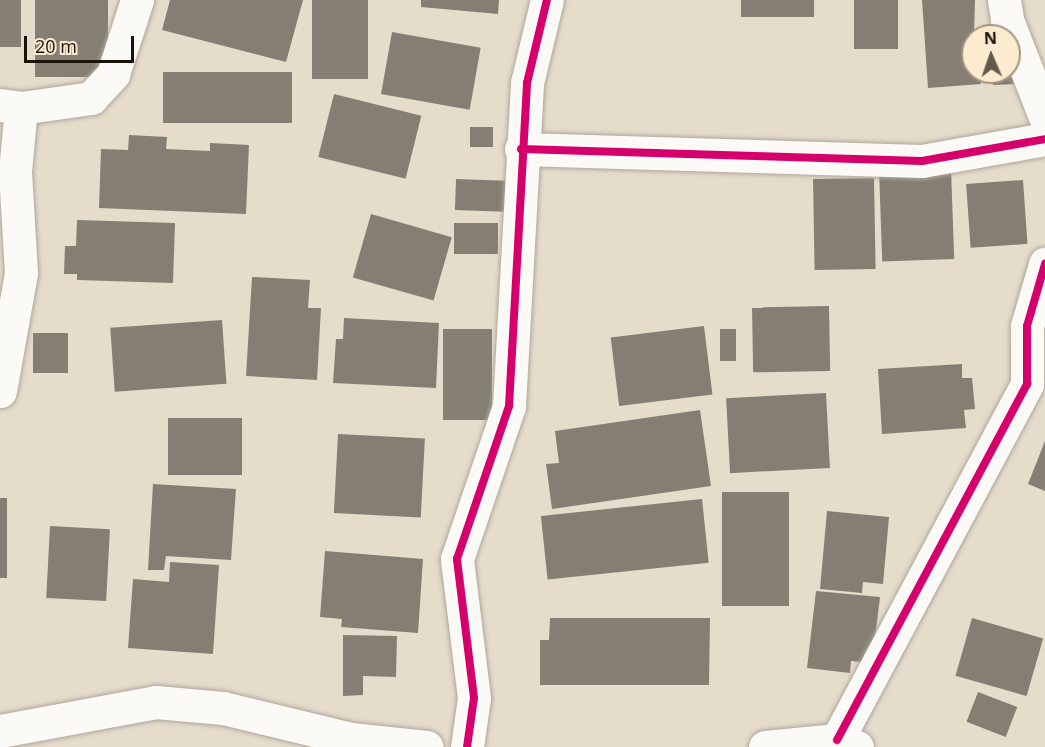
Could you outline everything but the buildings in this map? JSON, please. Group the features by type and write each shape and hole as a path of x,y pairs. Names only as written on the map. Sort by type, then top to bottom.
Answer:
{"street":[{"path":"0,391 21,273 10,106 91,98 113,74 137,0"},
{"path":"467,747 474,698 457,559 509,406 521,149 527,83 547,0"},
{"path":"1004,0 1045,117"},
{"path":"521,149 922,161 1045,139"},
{"path":"765,747 847,744 1027,384 1037,342 1027,326 1045,264"},
{"path":"0,731 156,702 222,708 351,738 426,747"}],"cycle path":[{"path":"467,747 474,698 457,559 509,406 527,83 547,0"},
{"path":"521,149 922,161 1045,139"},
{"path":"837,740 1027,384 1027,326 1045,264"}]}
